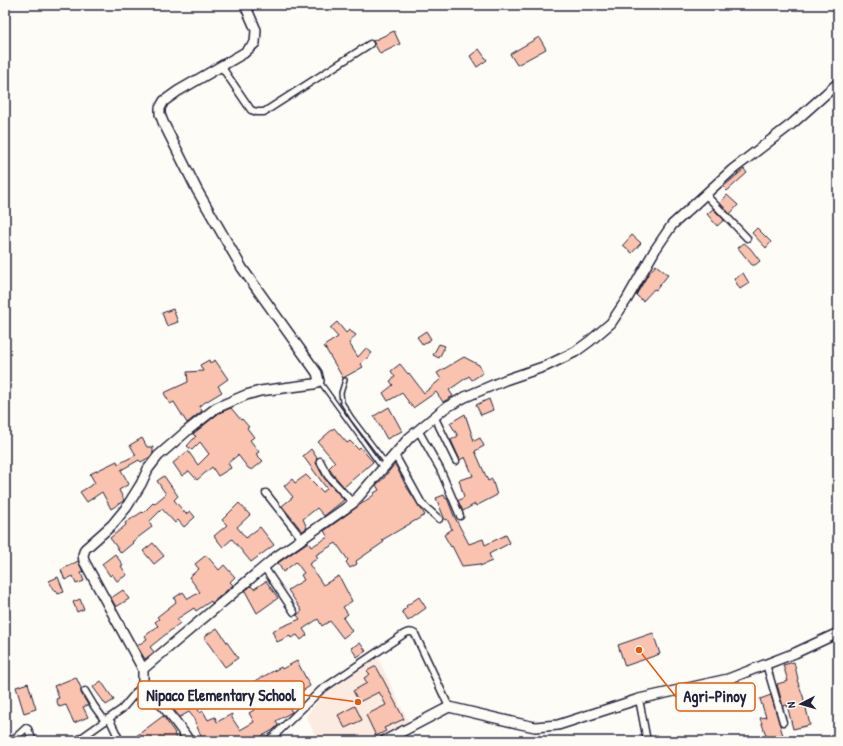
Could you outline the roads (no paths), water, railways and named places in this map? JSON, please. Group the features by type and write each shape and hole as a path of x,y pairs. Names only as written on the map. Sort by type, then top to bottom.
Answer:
{"street":[{"path":"77,741 122,709 143,684 143,669 84,561 83,555 85,549 112,524 126,508 141,484 148,469 158,456 216,408 246,395 260,391 314,384 318,381 317,373 242,268 218,228 162,122 160,114 160,108 164,101 178,91 244,53 255,43 256,30 245,5"},
{"path":"221,66 251,110 264,112 370,44"},
{"path":"143,669 264,567 353,503 394,455 418,430 444,408 504,380 546,366 575,352 590,341 611,323 627,300 655,250 672,225 732,170 793,123 838,83"},
{"path":"705,194 747,238"},
{"path":"434,416 456,461"},
{"path":"418,430 440,469 460,516"},
{"path":"394,455 422,504 439,520"},
{"path":"320,461 328,476 353,503"},
{"path":"266,493 302,539"},
{"path":"264,567 294,612"},
{"path":"267,741 274,736 320,690 404,634 411,632 415,634 449,707"},
{"path":"384,741 449,707 535,727 558,725 639,699 721,681 795,653 838,633"},
{"path":"766,664 783,722"},
{"path":"143,684 179,724 189,741"},
{"path":"85,691 94,706 107,719 120,741"},
{"path":"639,699 647,741"},
{"path":"12,741 26,728 28,729 33,741"}],"lane":[{"path":"345,380 341,393 342,402 385,466"},
{"path":"318,381 385,466"}],"place":[{"name":"Agri-Pinoy","path":"639,650"},
{"name":"Nipaco Elementary School","path":"358,702"}]}
